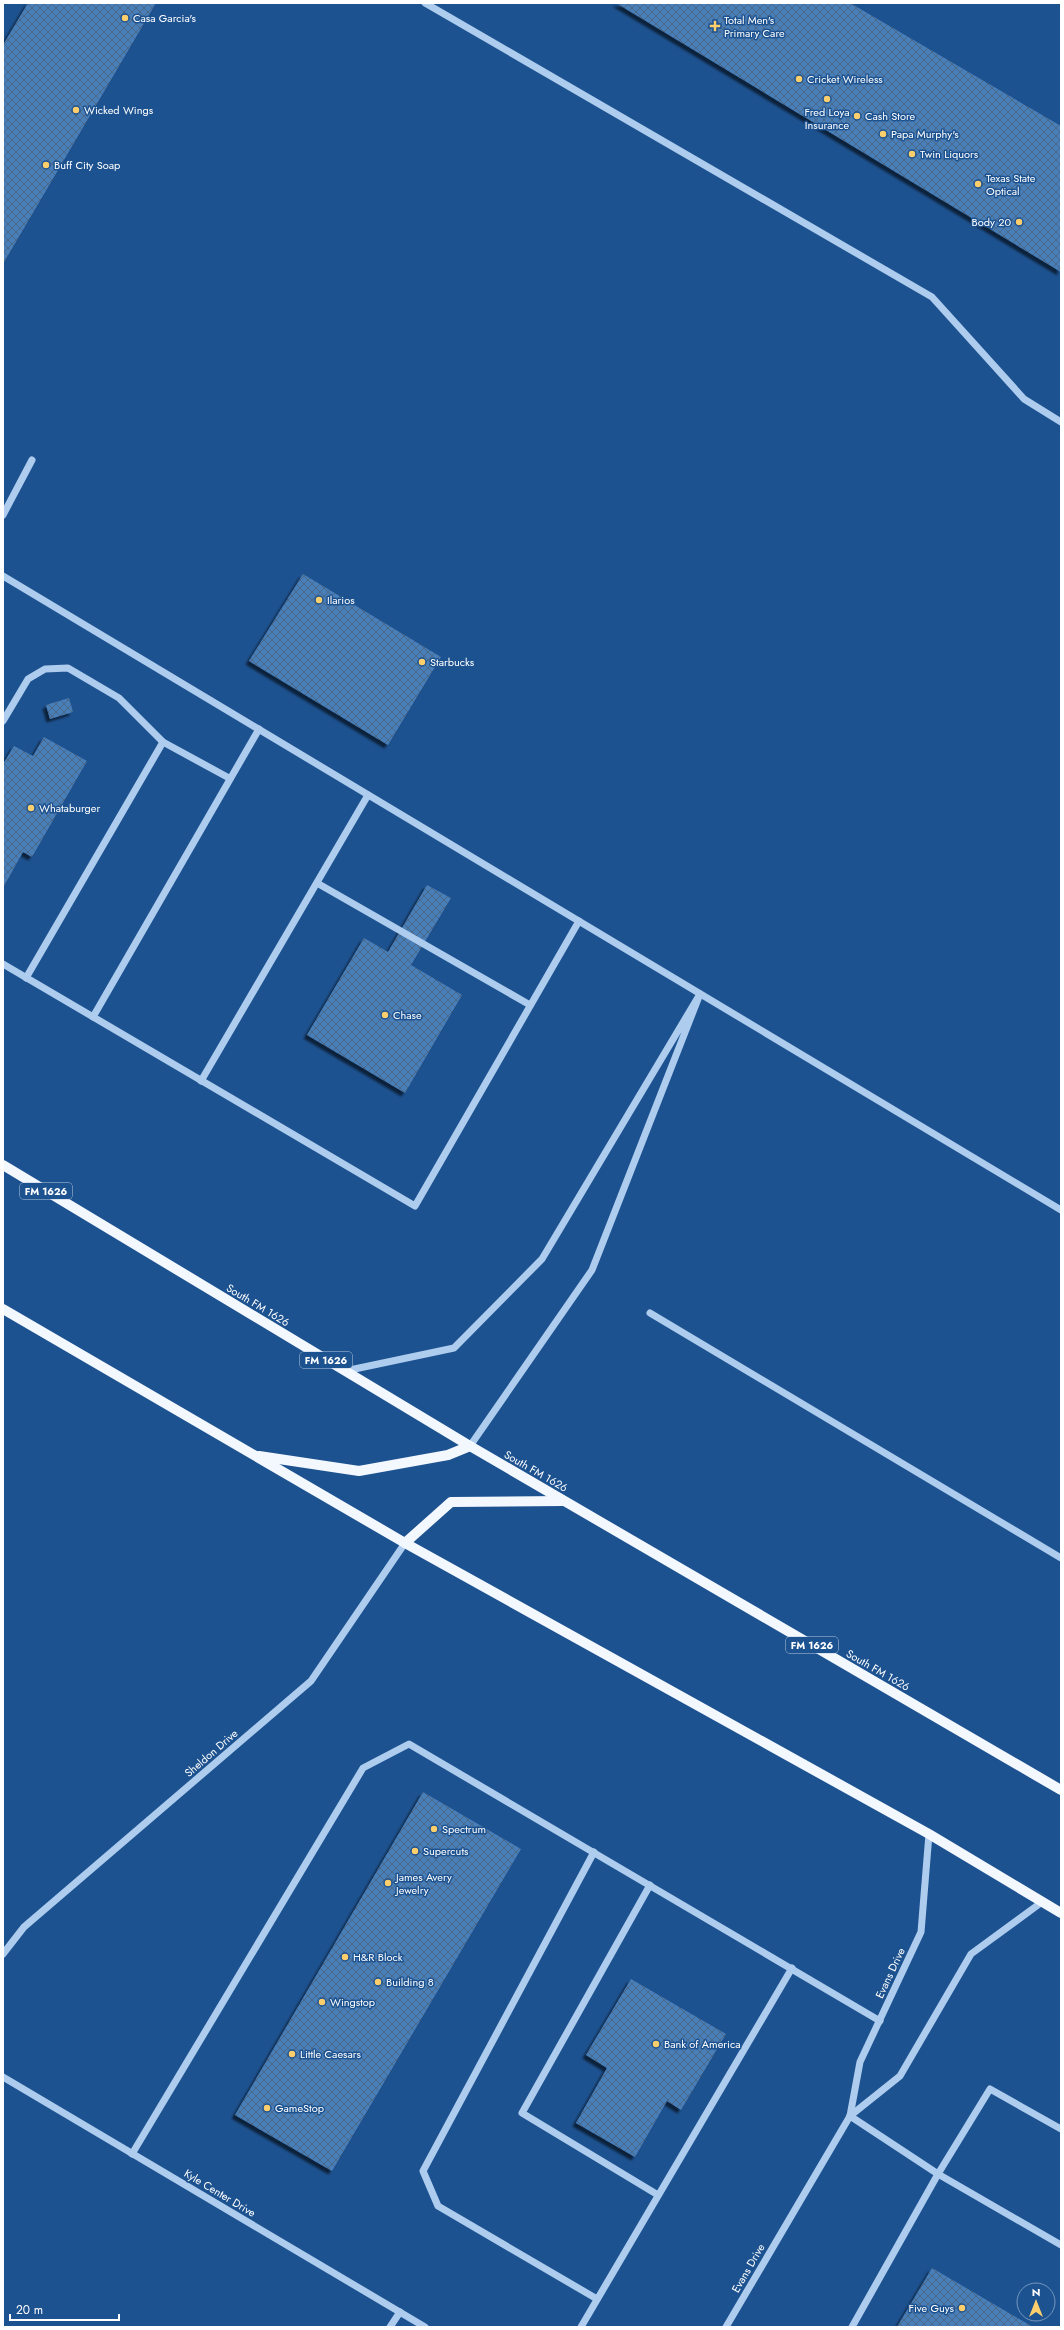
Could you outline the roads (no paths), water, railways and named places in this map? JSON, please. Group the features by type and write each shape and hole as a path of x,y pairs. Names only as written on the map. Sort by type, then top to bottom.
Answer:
{"main road":[{"name":"South FM 1626","path":"3,1165 470,1446 1061,1790"},
{"path":"3,1309 405,1543 929,1834 1061,1913"},
{"path":"253,1455 359,1471 448,1455 470,1446"},
{"path":"405,1543 451,1502 562,1500"}],"street":[{"path":"425,3 932,297 1024,399 1061,422"},
{"path":"3,515 32,460"},
{"path":"3,576 1061,1210"},
{"path":"3,721 28,679 45,669 68,668 119,698 163,742 229,778"},
{"path":"93,1017 229,778 259,729"},
{"path":"26,978 163,742"},
{"path":"201,1080 368,795"},
{"path":"317,883 530,1005"},
{"path":"3,964 415,1206 579,921"},
{"path":"345,1371 454,1348 542,1259 700,994"},
{"path":"470,1446 592,1270 700,994"},
{"path":"650,1313 1061,1558"},
{"name":"Sheldon Drive","path":"3,1954 24,1927 311,1681 405,1543"},
{"path":"132,2154 363,1768 409,1744 880,2021"},
{"name":"Evans Drive","path":"726,2327 850,2116 860,2062 921,1932 929,1834"},
{"path":"594,1852 423,2171 438,2206 597,2298"},
{"path":"650,1885 522,2113 658,2195"},
{"name":"Evans Drive","path":"850,2116 900,2076 971,1954 1042,1902"},
{"path":"581,2327 792,1968"},
{"name":"Kyle Center Drive","path":"3,2077 425,2327"},
{"path":"852,2327 938,2174 990,2089 1061,2129"},
{"path":"850,2116 938,2174 1061,2245"},
{"path":"390,2327 400,2312"}],"place":[{"name":"Casa Garcia's","path":"125,18"},
{"name":"Total Men's Primary Care","path":"715,26"},
{"name":"Cricket Wireless","path":"799,79"},
{"name":"Fred Loya Insurance","path":"827,99"},
{"name":"Wicked Wings","path":"76,110"},
{"name":"Cash Store","path":"857,116"},
{"name":"Papa Murphy's","path":"883,134"},
{"name":"Twin Liquors","path":"912,154"},
{"name":"Buff City Soap","path":"46,165"},
{"name":"Texas State Optical","path":"978,184"},
{"name":"Body 20","path":"1019,222"},
{"name":"Ilarios","path":"319,600"},
{"name":"Starbucks","path":"422,662"},
{"name":"Whataburger","path":"31,808"},
{"name":"Chase","path":"385,1015"},
{"name":"Spectrum","path":"434,1829"},
{"name":"Supercuts","path":"415,1851"},
{"name":"James Avery Jewelry","path":"388,1883"},
{"name":"H&R Block","path":"345,1957"},
{"name":"Building 8","path":"378,1982"},
{"name":"Wingstop","path":"322,2002"},
{"name":"Bank of America","path":"656,2044"},
{"name":"Little Caesars","path":"292,2054"},
{"name":"GameStop","path":"267,2108"},
{"name":"Five Guys","path":"962,2308"}]}
